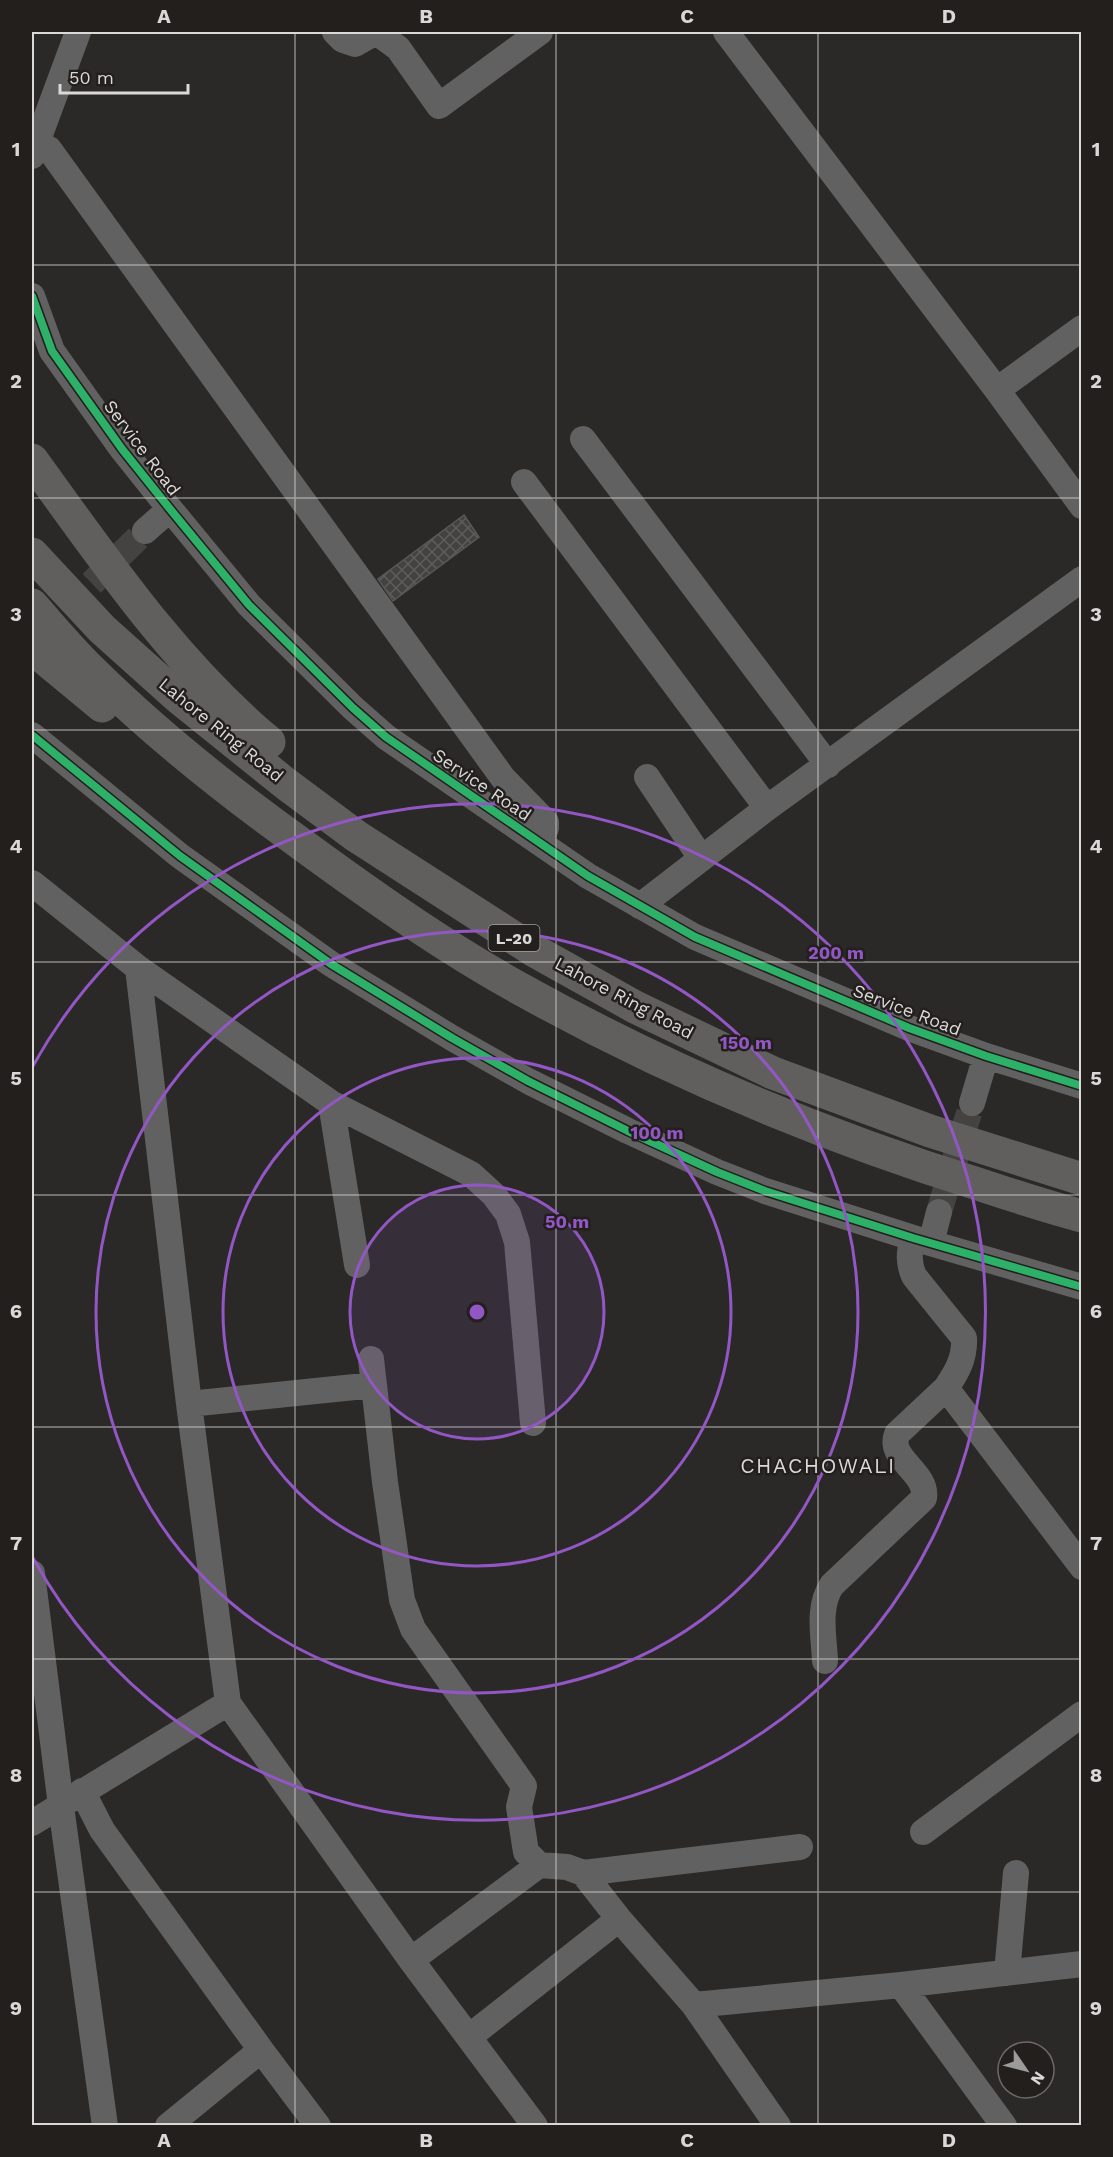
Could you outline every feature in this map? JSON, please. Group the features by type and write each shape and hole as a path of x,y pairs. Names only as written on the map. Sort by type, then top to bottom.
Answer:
{"highway":[{"path":"32,460 171,645 239,717 342,804 415,875"},
{"name":"Lahore Ring Road","path":"32,554 102,630 179,698 338,823 533,950 635,1007 773,1073 930,1131 1082,1179"},
{"name":"Lahore Ring Road","path":"32,605 94,673 185,756 257,813 401,914 525,992 624,1043 818,1129 914,1164 1082,1216"},
{"path":"32,648 132,731 185,756"}],"street":[{"path":"78,32 33,150 49,149 503,778 546,822 540,843"},
{"path":"335,32 343,40 355,44 377,32 398,48 439,106 540,32"},
{"path":"726,32 1082,506"},
{"name":"Service Road","path":"32,296 52,351 122,449 170,509 249,605 353,708 386,737 588,876 695,937 842,1001 987,1056 1082,1086"},
{"path":"997,390 1082,328"},
{"path":"583,440 828,765"},
{"path":"524,483 767,808"},
{"path":"145,531 170,509"},
{"path":"640,906 767,808 1082,579"},
{"path":"32,735 119,807 250,907 331,964 528,1081 717,1172 807,1205 1082,1287"},
{"path":"647,777 701,858"},
{"path":"32,883 138,968 331,1103 471,1174 494,1195 508,1214 518,1242 534,1423"},
{"path":"138,968 189,1404 228,1703 411,1960 536,2126"},
{"path":"972,1103 987,1056"},
{"path":"331,1103 357,1265"},
{"path":"825,1661 823,1606 825,1595 832,1585 924,1498 925,1491 922,1482 896,1449 894,1441 897,1434 946,1388 961,1364 965,1351 964,1338 914,1276 909,1264 909,1252 922,1240 939,1212"},
{"path":"371,1359 385,1482 402,1600 413,1629 524,1786 519,1807 526,1852 538,1865 567,1868 583,1873 800,1847"},
{"path":"189,1404 374,1385"},
{"path":"946,1388 1082,1567"},
{"path":"32,1573 105,2126"},
{"path":"32,1823 228,1703"},
{"path":"923,1832 1082,1714"},
{"path":"82,1791 102,1830 318,2126"},
{"path":"411,1960 538,1865"},
{"path":"583,1873 619,1919 694,2005 778,2126"},
{"path":"1007,1973 1016,1873"},
{"path":"469,2037 619,1919"},
{"path":"694,2005 901,1985 1082,1964"},
{"path":"901,1985 1004,2126"},
{"path":"168,2126 261,2050"}],"building":[{"path":"464,515 479,537 393,601 378,579"}],"tunnel":[{"path":"36,638 145,531"},
{"path":"939,1212 972,1103"}],"cycle path":[{"path":"32,296 52,351 122,449 170,509 249,605 353,708 386,737 588,876 695,937 909,1028 986,1056 1082,1086"},
{"path":"32,735 180,856 331,964 452,1038 528,1081 628,1131 717,1172 765,1191 913,1238 1082,1287"}],"district":[{"name":"CHACHOWALI","path":"818,1466"}]}
